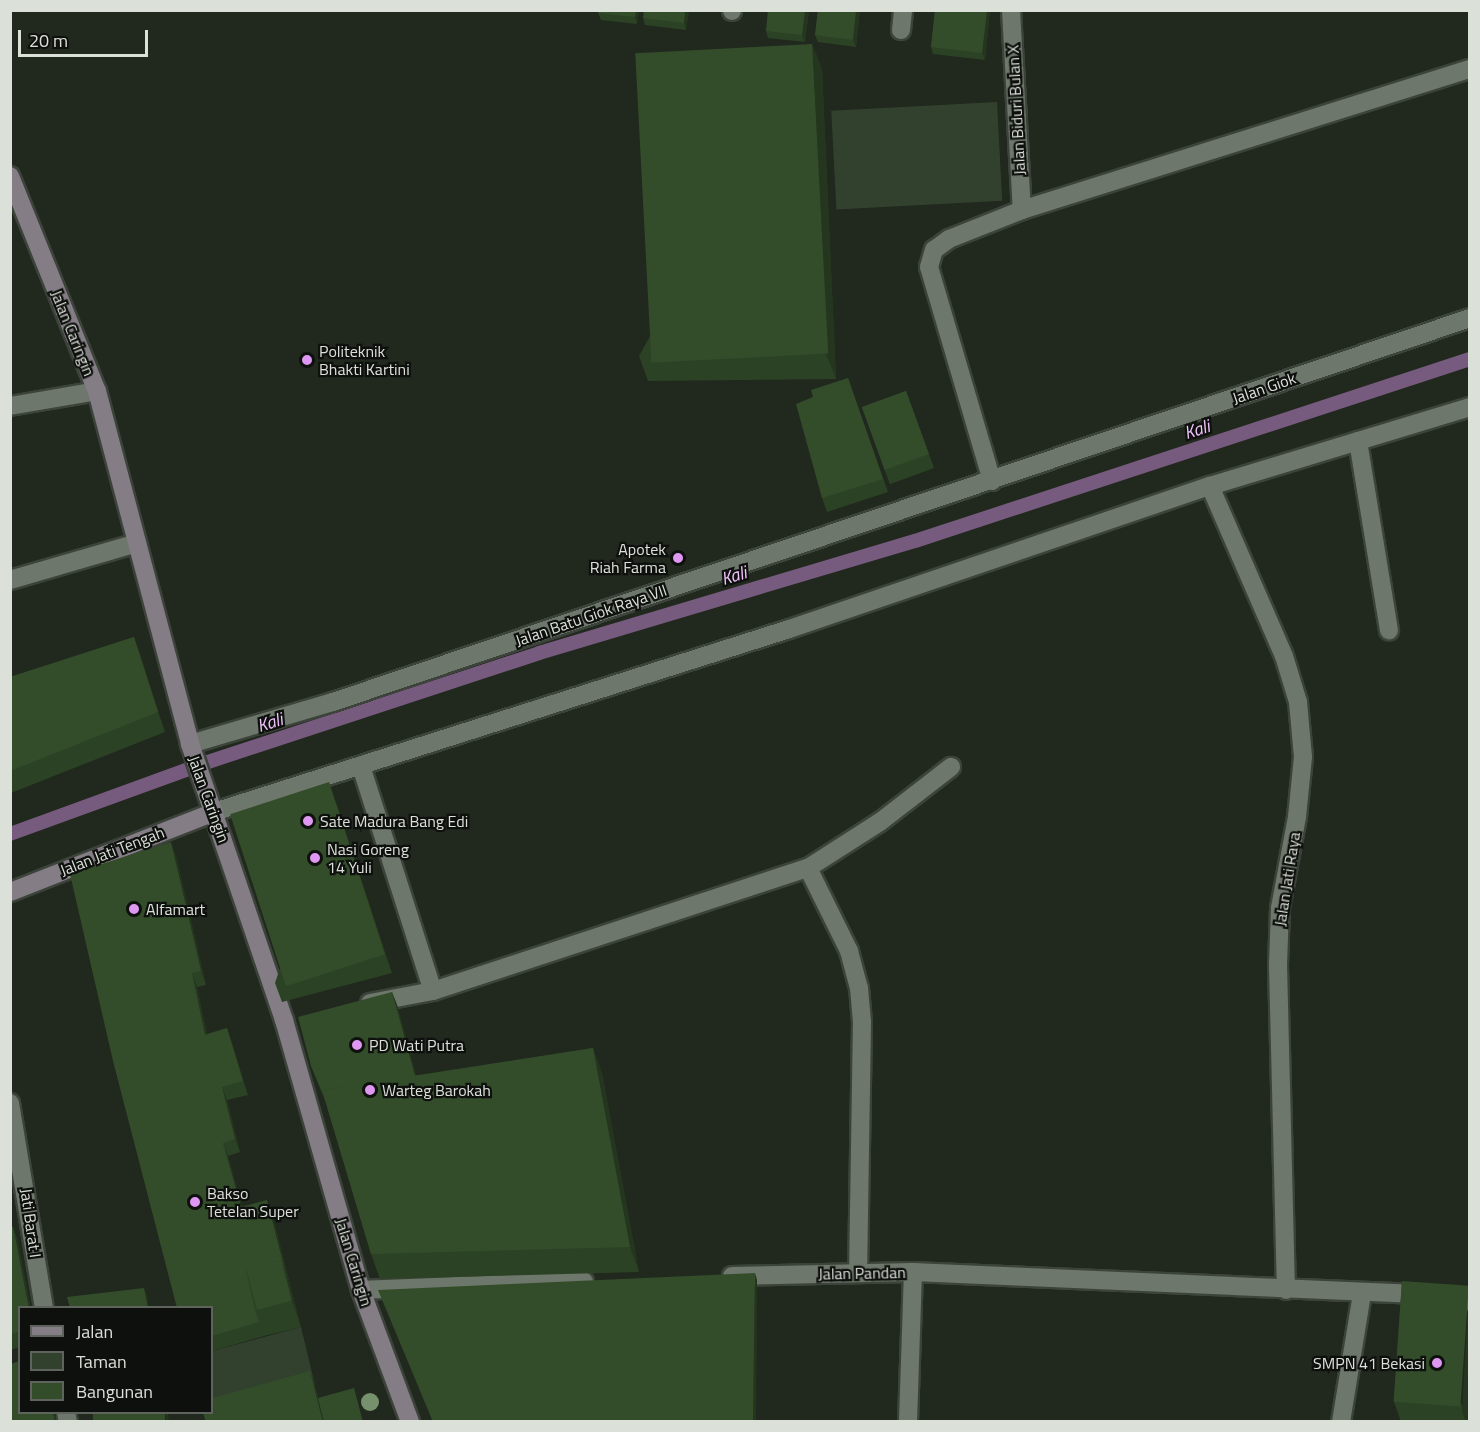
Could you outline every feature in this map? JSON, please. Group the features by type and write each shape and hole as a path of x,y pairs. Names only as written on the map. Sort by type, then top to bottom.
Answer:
{"main road":[{"name":"Jalan Caringin","path":"10,176 97,391 191,750 284,1020 361,1290 410,1422"},
{"name":"Jalan Jati Tengah","path":"10,892 211,806"}],"street":[{"path":"901,30 903,10"},
{"name":"Jalan Biduri Bulan X","path":"1015,12 1022,210"},
{"path":"992,481 929,267 934,250 950,239 1022,210 1470,69"},
{"name":"Jalan Giok","path":"992,481 1470,318"},
{"path":"10,406 97,391"},
{"path":"211,806 362,766 789,629 1210,486 1470,407"},
{"path":"1359,441 1389,630"},
{"name":"Jalan Batu Giok Raya VII","path":"191,750 992,481"},
{"name":"Jalan Jati Raya","path":"1210,486 1284,656 1299,713 1302,757 1297,817 1280,908 1278,965 1286,1290"},
{"path":"10,580 137,543"},
{"path":"362,766 433,991"},
{"path":"353,1007 433,991 808,868 880,822 951,767"},
{"path":"808,868 849,951 859,988 862,1022 858,1272"},
{"path":"284,1020 307,1016"},
{"name":"Jati Barat I","path":"10,1103 44,1306"},
{"path":"908,1422 913,1272"},
{"name":"Jalan Pandan","path":"718,1276 913,1272 1470,1301"},
{"path":"361,1290 604,1280"},
{"path":"1341,1422 1362,1294"}],"green space":[{"path":"997,102 1002,201 836,210 831,111"},
{"path":"301,1327 315,1385 213,1413 213,1351"}],"building":[{"path":"599,10 636,10 635,17 598,13"},
{"path":"644,10 685,10 684,23 643,18"},
{"path":"768,10 805,10 802,35 766,31"},
{"path":"818,10 856,10 853,40 815,35"},
{"path":"935,10 987,10 982,53 931,47"},
{"path":"812,44 828,354 651,363 635,53"},
{"path":"848,378 883,479 822,498 796,404 813,397 811,390"},
{"path":"906,391 929,454 885,470 862,407"},
{"path":"134,637 158,712 10,771 10,677"},
{"path":"329,782 385,954 286,986 230,814"},
{"path":"171,842 201,971 192,973 205,1035 227,1028 243,1081 222,1087 235,1139 223,1143 241,1207 267,1200 285,1271 281,1260 246,1270 259,1322 213,1336 213,1306 176,1306 113,1061 70,874"},
{"name":"PD Wati Putra","path":"392,992 415,1076 322,1090 324,1096 311,1066 298,1017"},
{"path":"593,1048 630,1247 371,1254 322,1090"},
{"path":"13,1227 29,1306 18,1306 18,1332 10,1335 10,1228"},
{"path":"281,1260 292,1301 257,1310 246,1269"},
{"path":"755,1273 753,1422 433,1422 378,1290"},
{"name":"SMPN 41 Bekasi","path":"1402,1281 1469,1286 1460,1406 1394,1402"},
{"path":"144,1288 148,1306 69,1306 67,1297"},
{"path":"18,1362 18,1414 53,1414 55,1422 10,1422 10,1364"},
{"path":"310,1371 323,1422 206,1422 203,1414 213,1414 213,1398"},
{"path":"354,1388 363,1422 324,1422 318,1398"},
{"path":"93,1414 165,1414 165,1422 93,1422"}],"waterway":[{"name":"Kali","path":"10,834 208,762 539,653 915,541 1470,359"}],"place":[{"name":"Politeknik Bhakti Kartini","path":"307,360"},
{"name":"Apotek Riah Farma","path":"678,558"},
{"name":"Sate Madura Bang Edi","path":"308,821"},
{"name":"Nasi Goreng 14 Yuli","path":"315,858"},
{"name":"Alfamart","path":"134,909"},
{"name":"PD Wati Putra","path":"357,1045"},
{"name":"Warteg Barokah","path":"370,1090"},
{"name":"Bakso Tetelan Super","path":"195,1202"},
{"name":"SMPN 41 Bekasi","path":"1437,1363"}]}
